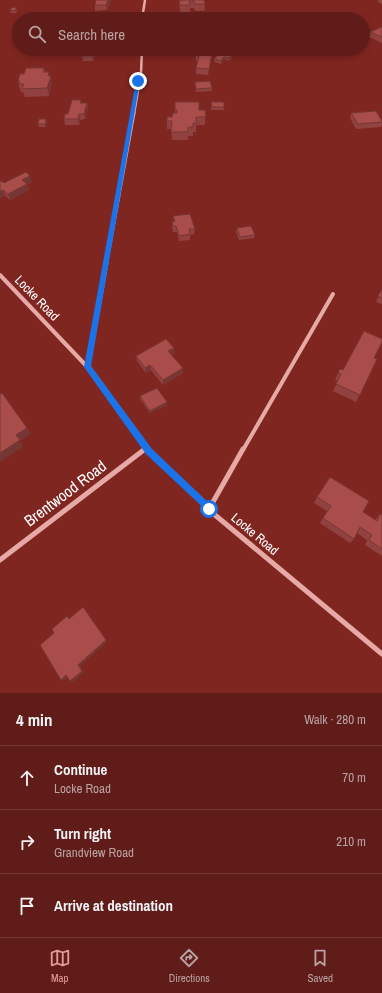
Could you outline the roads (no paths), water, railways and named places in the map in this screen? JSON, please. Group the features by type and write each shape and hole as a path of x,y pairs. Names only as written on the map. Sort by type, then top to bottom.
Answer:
{"street":[{"path":"143,12 145,0"},
{"path":"88,367 134,104 141,73 142,56"},
{"name":"Locke Road","path":"0,275 94,374 146,448 209,509 382,654"},
{"path":"209,509 284,376 334,294"},
{"name":"Brentwood Road","path":"0,560 146,448"}]}
